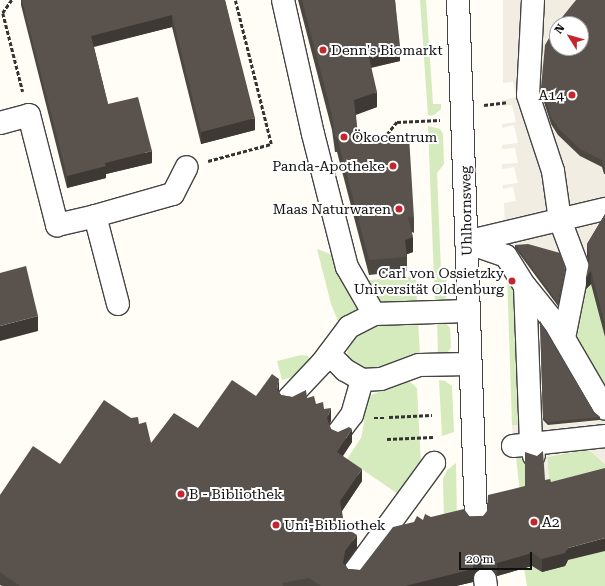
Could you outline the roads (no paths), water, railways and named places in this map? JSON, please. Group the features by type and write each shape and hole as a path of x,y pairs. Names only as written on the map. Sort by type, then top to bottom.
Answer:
{"street":[{"path":"283,0 315,141 347,267 374,314"},
{"name":"Uhlhornsweg","path":"458,0 463,108 468,311 476,518"},
{"path":"533,0 528,95 553,171 560,220 578,268 564,338"},
{"path":"0,123 29,115 57,225 173,194 187,167"},
{"path":"466,242 605,209"},
{"path":"95,216 118,304"},
{"path":"466,242 506,256 525,286 564,338 605,409"},
{"path":"525,286 526,449 605,436"},
{"path":"289,398 329,354 348,327 374,314 468,311"},
{"path":"329,354 345,370 362,380 381,379 419,365 470,364"},
{"path":"339,432 352,415 362,380"},
{"path":"350,579 434,463"}],"place":[{"name":"Denn's Biomarkt","path":"323,50"},
{"name":"A14","path":"572,95"},
{"name":"Ökocentrum","path":"344,137"},
{"name":"Panda-Apotheke","path":"393,166"},
{"name":"Maas Naturwaren","path":"399,209"},
{"name":"Carl von Ossietzky Universität Oldenburg","path":"512,281"},
{"name":"B - Bibliothek","path":"181,494"},
{"name":"A2","path":"534,522"},
{"name":"Uni-Bibliothek","path":"276,525"}]}
